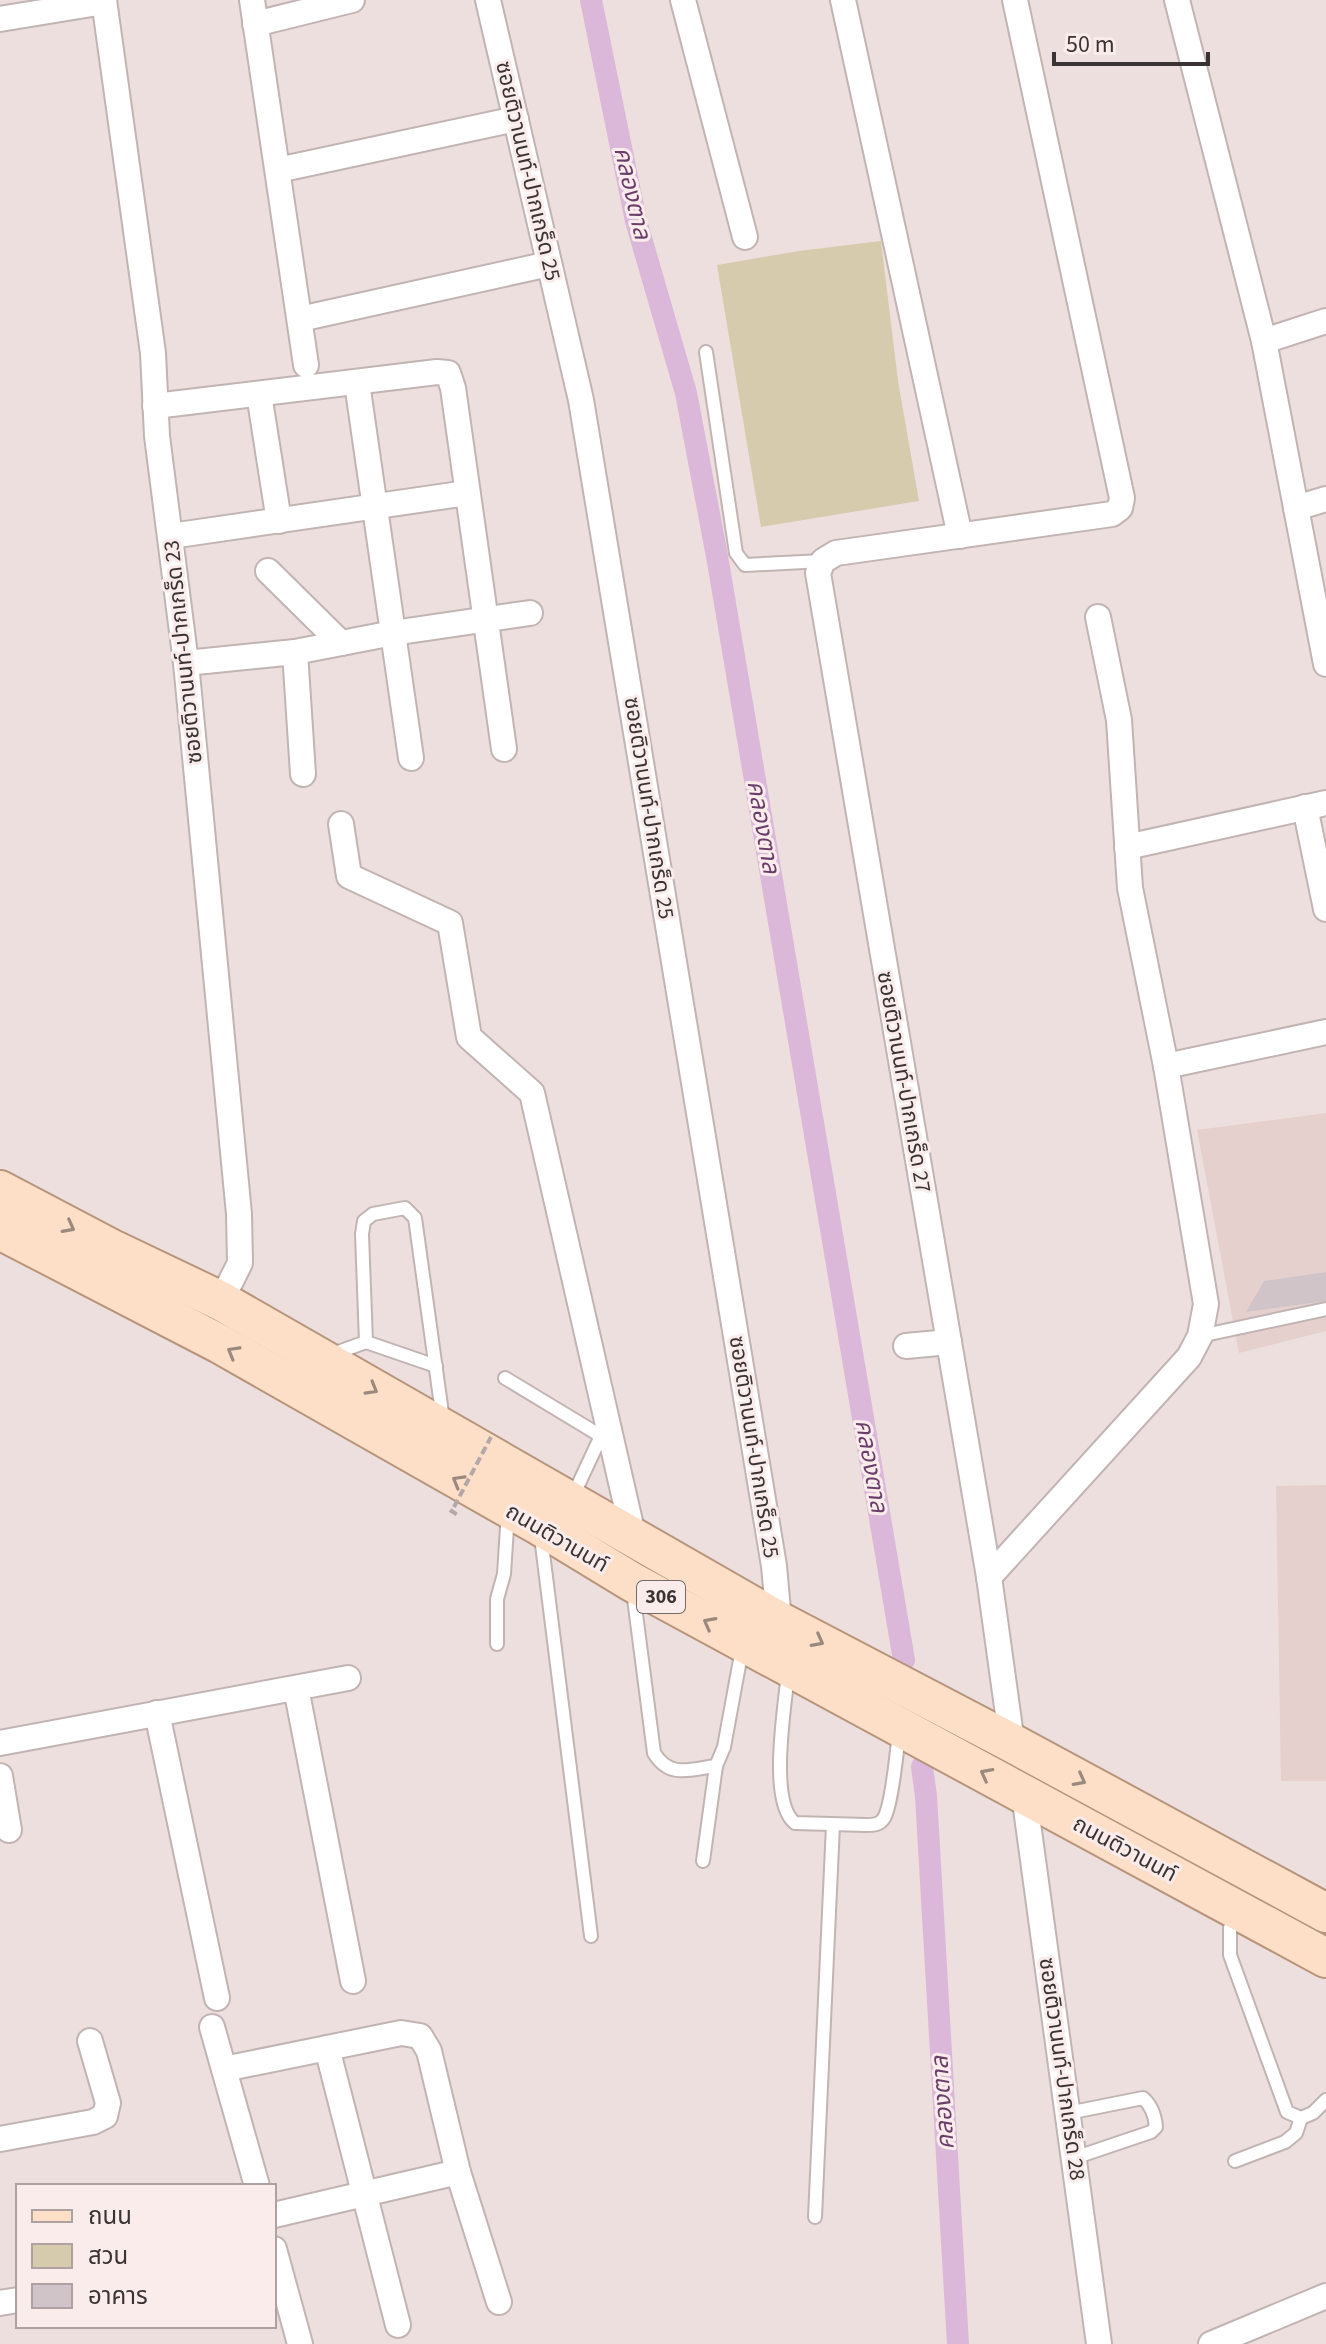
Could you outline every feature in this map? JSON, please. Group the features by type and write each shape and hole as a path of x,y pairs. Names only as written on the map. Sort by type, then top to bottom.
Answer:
{"main road":[{"name":"ถนนติวานนท์","path":"0,1190 114,1250 221,1301 779,1621 1308,1899 1326,1913"},
{"name":"ถนนติวานนท์","path":"0,1230 220,1344 632,1582 1326,1958"}],"street":[{"path":"306,365 254,12 352,0"},
{"name":"ซอยติวานนท์-ปากเกร็ด 25","path":"488,0 581,400 774,1566 779,1621"},
{"path":"683,0 745,237"},
{"path":"843,0 960,536"},
{"path":"823,561 836,553 1112,514 1120,508 1122,498 1015,0"},
{"path":"1177,0 1264,341 1326,659"},
{"path":"0,19 104,1"},
{"name":"ซอยติวานนท์-ปากเกร็ด 23","path":"104,1 153,353 157,436 186,663 239,1214 240,1263 221,1301"},
{"path":"278,170 516,119"},
{"path":"300,319 549,264"},
{"path":"1264,341 1326,321"},
{"path":"155,406 448,373 453,388 504,749"},
{"path":"357,383 411,758"},
{"path":"259,394 279,521"},
{"path":"171,536 467,493"},
{"path":"1296,508 1326,499"},
{"name":"ซอยติวานนท์-ปากเกร็ด 27","path":"823,561 818,573 989,1577 1012,1743"},
{"path":"268,571 341,643"},
{"path":"186,663 295,652 393,633 530,613"},
{"path":"989,1577 1189,1357 1200,1336 1206,1304 1166,1066 1130,888 1119,720 1098,617"},
{"path":"295,652 303,774"},
{"path":"1127,847 1316,805 1326,909"},
{"path":"341,824 349,876 450,923 469,1037 532,1093 634,1539"},
{"path":"1166,1066 1326,1032"},
{"path":"906,1346 949,1342"},
{"path":"0,1743 348,1678"},
{"path":"296,1688 353,1981"},
{"path":"157,1713 217,1998"},
{"path":"0,1776 9,1830"},
{"name":"ซอยติวานนท์-ปากเกร็ด 28","path":"1024,1794 1099,2344"},
{"path":"212,2027 256,2184"},
{"path":"224,2069 401,2033 420,2036 429,2051 458,2172 499,2302"},
{"path":"0,2139 93,2122 105,2116 108,2103 90,2041"},
{"path":"327,2048 398,2325"},
{"path":"276,2215 458,2172"},
{"path":"276,2256 300,2344"},
{"path":"1211,2344 1326,2296"}],"lane":[{"path":"706,352 736,553 745,565 823,561"},
{"path":"366,1342 364,1221 373,1214 405,1208 415,1218 445,1431"},
{"path":"1200,1336 1326,1309"},
{"path":"319,1358 366,1342 436,1366"},
{"path":"505,1378 601,1436 570,1502"},
{"path":"497,1644 497,1599 524,1518"},
{"path":"524,1518 591,1936"},
{"path":"632,1582 654,1753 660,1764 674,1771 716,1766"},
{"path":"703,1861 716,1766 724,1747 743,1642"},
{"path":"789,1667 782,1728 781,1791 785,1809 795,1823 876,1825 884,1818 893,1782 900,1729"},
{"path":"815,2217 833,1825"},
{"path":"1239,1910 1230,1928 1230,1955 1287,2112 1301,2118 1313,2113 1326,2100"},
{"path":"1068,2113 1143,2098 1149,2103 1155,2117 1156,2127 1151,2132 1074,2158"},
{"path":"1235,2161 1285,2142 1296,2133 1301,2118"}],"path":[{"path":"454,1507 491,1437"}],"shaded area":[{"path":"1326,1113 1326,1331 1239,1353 1197,1130"},
{"path":"1326,1485 1326,1781 1281,1781 1276,1486"}],"green space":[{"path":"881,241 898,381 919,501 761,527 717,265"}],"building":[{"path":"1326,1272 1326,1301 1246,1312 1264,1281"}],"waterway":[{"name":"คลองตาล","path":"591,0 636,221 686,393 717,556 904,1660"},
{"name":"คลองตาล","path":"922,1767 958,2344"}]}
